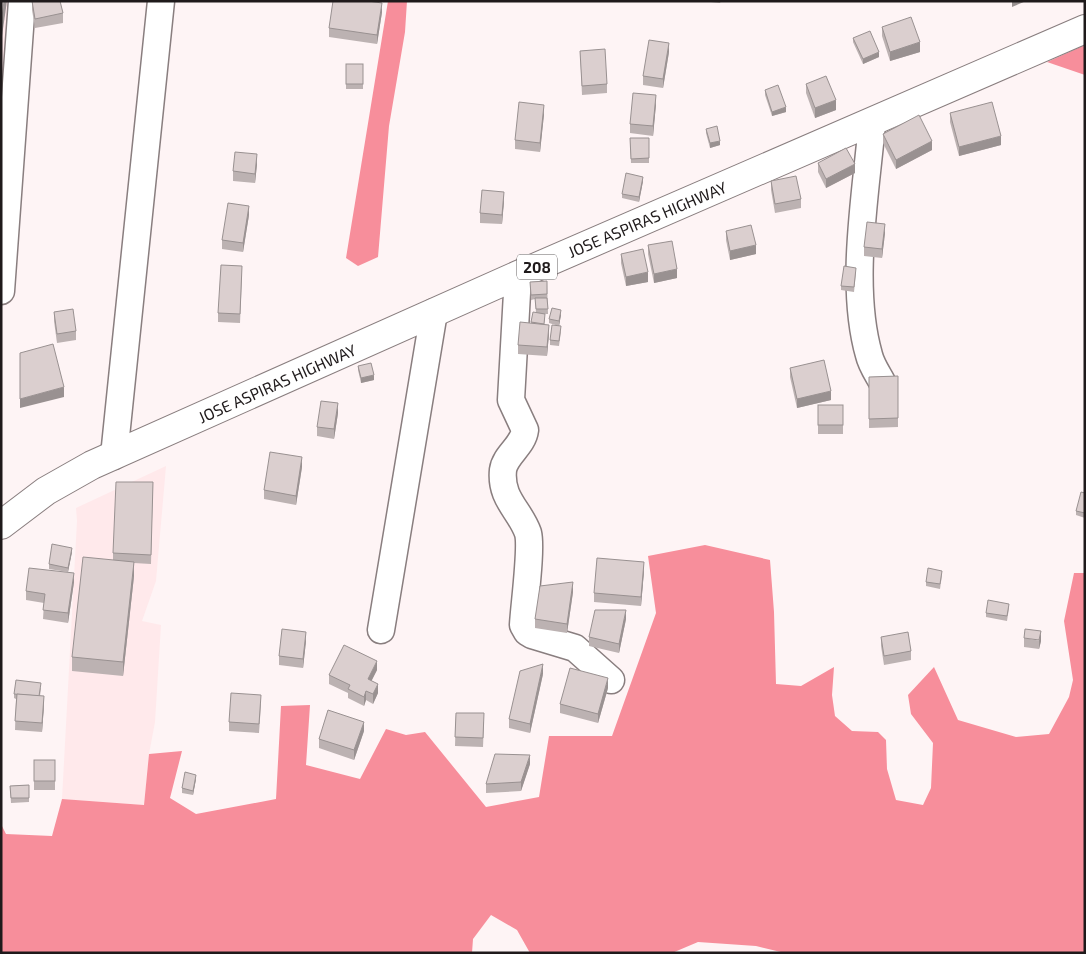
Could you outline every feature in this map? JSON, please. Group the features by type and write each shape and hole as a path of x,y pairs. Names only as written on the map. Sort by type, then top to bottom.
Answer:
{"main road":[{"name":"JOSE ASPIRAS HIGHWAY","path":"1,525 46,491 114,456 518,275 1085,29"}],"street":[{"path":"1,291 22,1"},
{"path":"114,456 161,1"},
{"path":"872,122 861,248 860,305 869,356 882,382"},
{"path":"518,275 511,403 526,430 523,439 504,466 503,474 508,500 528,536 523,625 527,632 532,635 562,642 575,648 610,680"},
{"path":"381,630 434,312"}],"shaded area":[{"path":"1,1 10,1 1,117"},
{"path":"388,1 407,1 405,32 389,126 378,257 358,266 346,258"},
{"path":"1085,45 1085,75 1047,62"},
{"path":"166,466 156,581 142,621 161,625 155,722 149,754 144,805 62,799 77,521 76,508"},
{"path":"705,545 770,560 776,684 801,686 834,667 832,695 835,716 852,731 878,732 886,740 887,769 896,800 923,805 931,788 933,743 911,714 908,695 934,667 958,720 1016,737 1049,734 1069,697 1073,680 1064,621 1074,573 1085,573 1085,953 785,953 756,946 698,942 672,953 530,953 517,930 491,915 473,939 472,953 1,953 1,824 6,834 52,836 62,799 144,805 149,754 182,751 170,798 196,814 276,799 281,706 310,705 306,765 360,779 386,729 406,735 425,732 486,807 539,797 549,736 612,736 656,613 648,556"}],"building":[{"path":"1,1 4,1 1,25"},
{"path":"32,1 60,1 63,13 35,19"},
{"path":"333,1 382,3 377,35 329,28"},
{"path":"911,17 920,42 890,52 882,27"},
{"path":"870,31 879,52 863,59 853,38"},
{"path":"649,40 669,43 663,79 643,76"},
{"path":"605,49 607,84 582,86 580,51"},
{"path":"346,64 363,64 363,84 346,84"},
{"path":"826,76 836,100 815,108 806,84"},
{"path":"778,85 786,107 772,112 765,90"},
{"path":"633,93 656,95 653,126 630,124"},
{"path":"519,102 544,105 540,143 515,140"},
{"path":"992,102 1001,136 959,147 950,113"},
{"path":"919,115 932,141 896,160 883,134"},
{"path":"717,126 720,141 710,143 706,129"},
{"path":"630,138 649,138 649,158 631,159"},
{"path":"846,148 855,164 826,179 818,163"},
{"path":"235,152 257,154 255,174 233,171"},
{"path":"626,173 643,177 639,197 622,194"},
{"path":"796,176 801,199 775,204 771,181"},
{"path":"482,190 504,192 502,215 480,213"},
{"path":"228,203 249,206 243,243 222,240"},
{"path":"867,222 885,224 882,249 864,247"},
{"path":"751,225 756,245 730,251 726,231"},
{"path":"672,241 677,269 654,274 648,245"},
{"path":"643,249 648,272 626,277 621,254"},
{"path":"221,265 242,266 240,314 218,313"},
{"path":"844,266 856,268 854,287 841,286"},
{"path":"547,281 547,294 531,295 530,282"},
{"path":"535,298 547,298 548,309 536,309"},
{"path":"552,308 561,310 559,321 549,319"},
{"path":"73,309 76,331 57,334 54,312"},
{"path":"533,312 545,314 544,324 531,322"},
{"path":"520,322 549,325 547,347 518,345"},
{"path":"552,325 561,326 559,341 550,340"},
{"path":"53,344 64,387 20,399 20,353"},
{"path":"824,360 831,391 797,399 790,368"},
{"path":"371,363 374,375 361,378 358,366"},
{"path":"898,376 898,418 869,419 869,377"},
{"path":"321,401 338,403 334,429 317,427"},
{"path":"818,405 843,405 843,425 818,425"},
{"path":"270,452 302,457 296,496 264,490"},
{"path":"116,482 153,482 151,555 113,553"},
{"path":"1081,492 1085,493 1085,513 1076,511"},
{"path":"52,544 72,548 68,568 49,564"},
{"path":"83,557 134,562 123,662 72,657"},
{"path":"597,558 644,562 641,597 594,593"},
{"path":"29,568 74,573 68,613 43,610 45,594 26,591"},
{"path":"928,568 942,571 940,584 926,582"},
{"path":"573,582 567,624 535,619 540,586"},
{"path":"988,600 1009,604 1007,616 986,613"},
{"path":"595,610 626,610 619,644 589,637"},
{"path":"282,629 306,632 303,659 279,656"},
{"path":"1025,629 1041,631 1039,640 1024,638"},
{"path":"908,632 911,651 884,656 881,637"},
{"path":"344,645 377,661 368,679 378,684 373,694 366,691 364,697 348,689 350,685 329,675"},
{"path":"543,664 530,724 509,719 520,671"},
{"path":"570,668 608,678 598,714 560,704"},
{"path":"16,680 41,683 39,696 14,694"},
{"path":"231,693 261,695 259,724 229,722"},
{"path":"17,694 44,696 42,723 15,721"},
{"path":"328,710 364,722 354,750 319,739"},
{"path":"456,713 484,713 483,738 455,737"},
{"path":"495,754 530,755 521,782 486,784"},
{"path":"34,760 55,760 55,781 34,781"},
{"path":"185,772 196,775 193,791 182,788"},
{"path":"29,785 29,798 11,798 10,786"}]}
